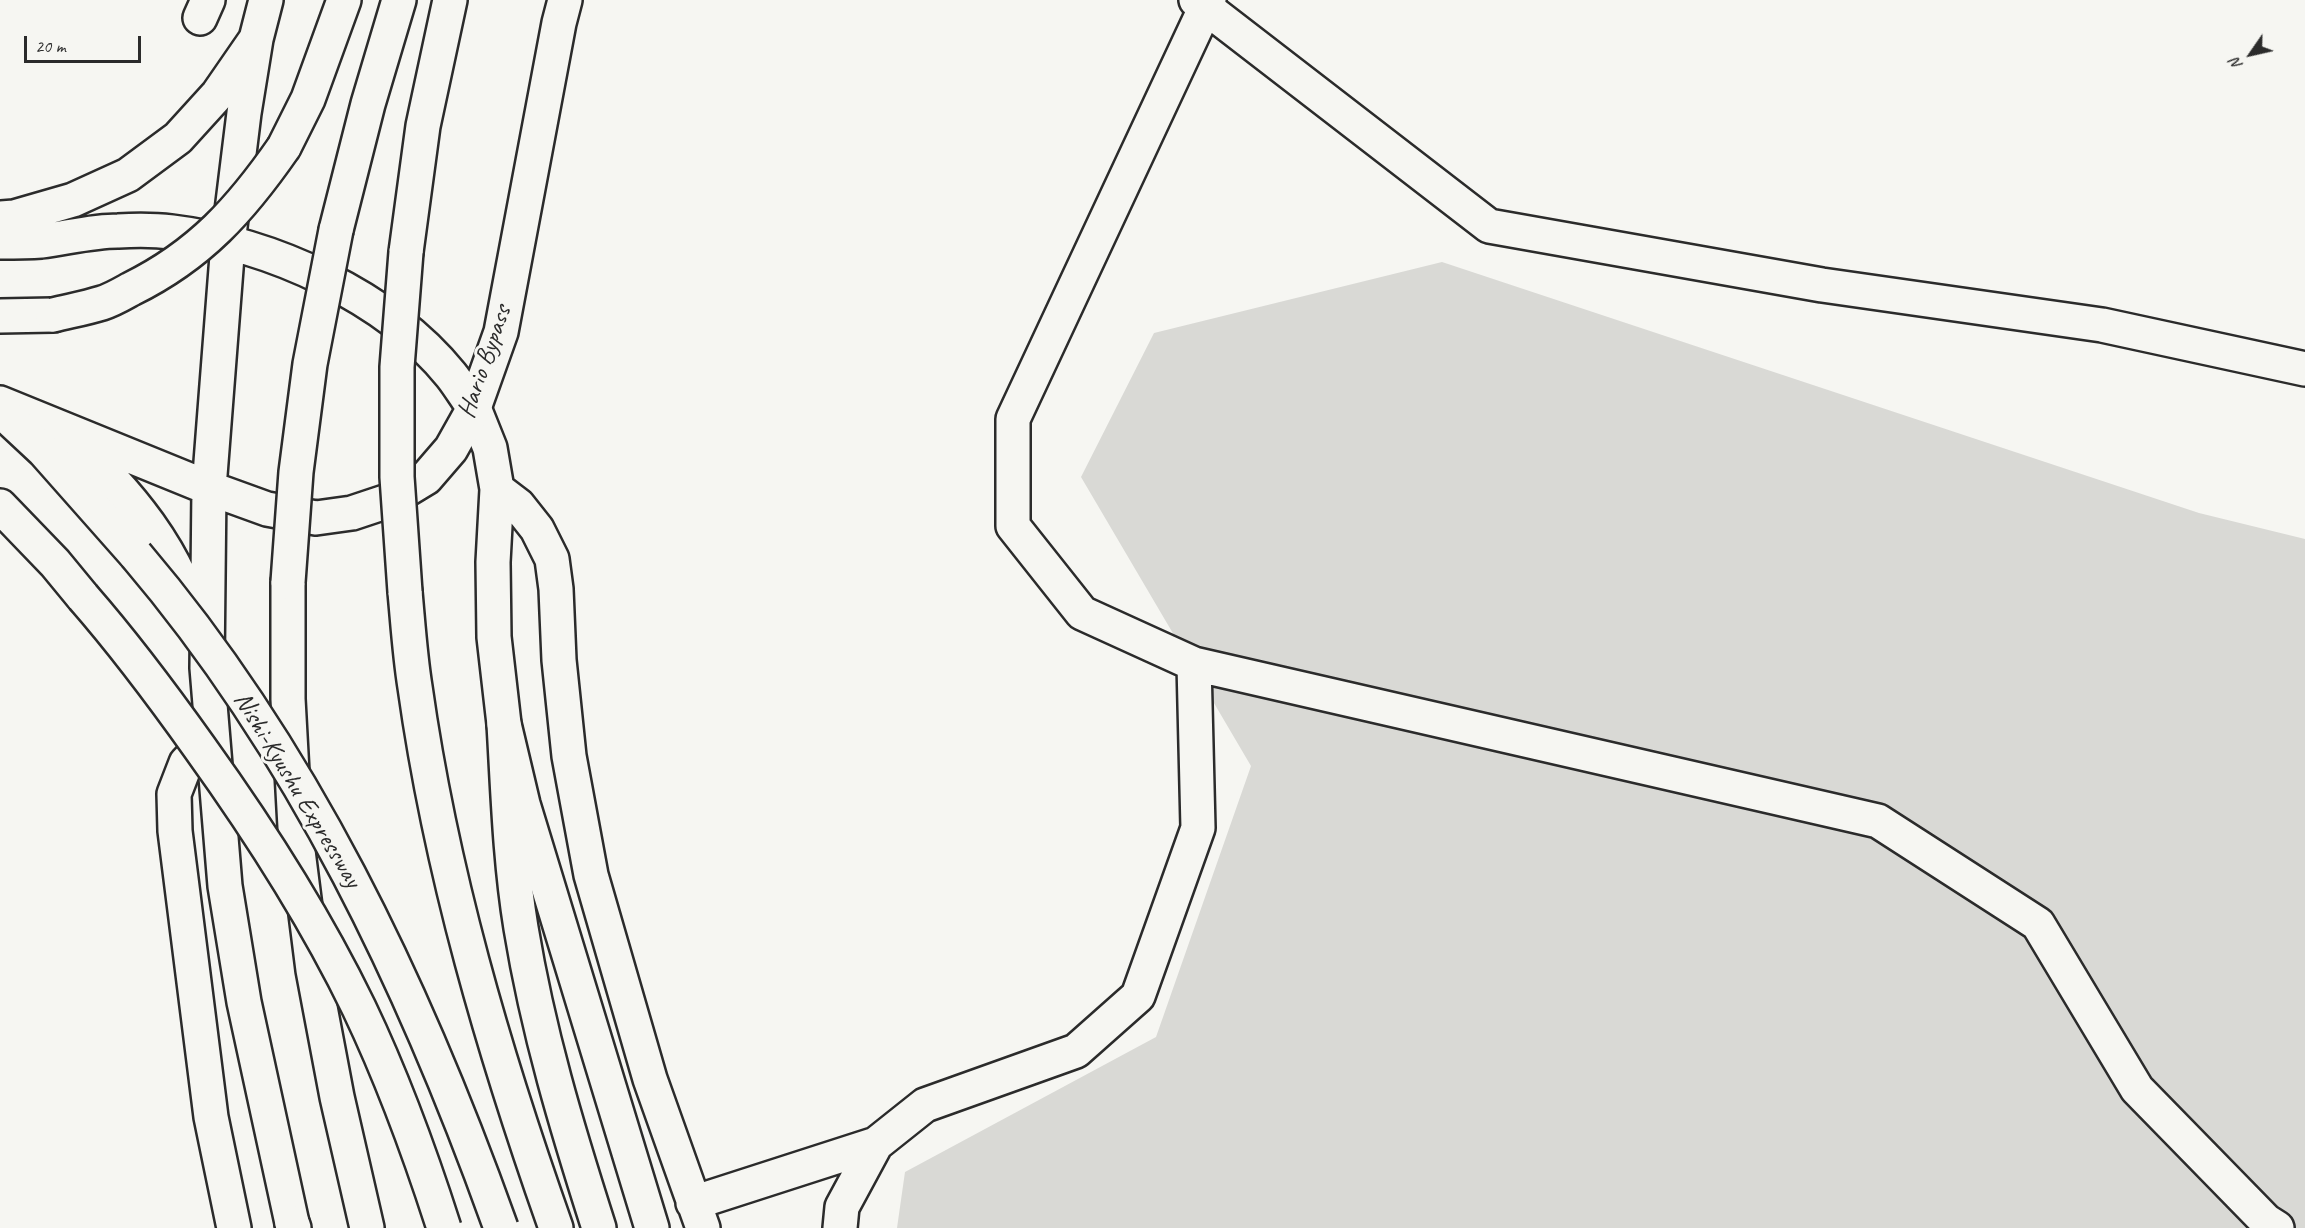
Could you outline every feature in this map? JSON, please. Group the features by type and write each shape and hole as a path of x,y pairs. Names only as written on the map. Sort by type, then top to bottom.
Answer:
{"main road":[{"path":"266,0 256,39 244,113 228,243 209,488 207,668 225,886 244,1002 293,1226"},
{"path":"0,316 53,315 104,303 146,282 188,255 223,225 255,189 284,147 308,99 344,0"},
{"path":"365,1222 337,1097 313,970 295,827 288,699 288,582 296,471 308,375 336,231 368,104 399,0"},
{"path":"450,0 423,126 406,252 397,367 397,477 405,592 415,686 431,781 456,894 484,1005 521,1129 556,1228"},
{"name":"Hario Bypass","path":"0,403 209,488 267,509 316,518 352,513 388,501 426,478 451,449 474,408 501,332 565,0"},
{"path":"2277,1228 2266,1221 2137,1089 2038,924 1878,821 1194,664 1082,614 1013,526 1013,419 1203,2 1489,226 1822,285 2102,325 2305,369"},
{"path":"0,218 14,217 73,200 128,175 178,138 218,94 256,39"},
{"path":"0,242 38,241 115,230 172,232 228,243 282,260 344,288 383,313 418,342 450,374 474,408 490,448 496,489 493,562 494,637 504,724 512,852 520,927 536,1010 556,1092 599,1228"},
{"name":"Nishi-Kyushu Expressway","path":"0,410 44,452 173,599 268,736 373,918 457,1113 501,1228"},
{"path":"51,424 93,459 152,530 177,570 193,608 207,668"},
{"path":"496,489 518,505 537,529 552,559 569,756 591,875 650,1079 698,1215 876,1144 925,1106 1076,1051 1138,996 1198,828 1194,664"},
{"path":"0,506 55,563 147,677 229,789 279,865 358,1007 396,1094 444,1228"},
{"path":"504,724 523,804 652,1228"},
{"path":"212,736 186,763 174,794 175,831 211,1117 234,1228"},
{"path":"840,1228 842,1207 876,1144"}],"shaded area":[{"path":"1442,262 2199,513 2305,539 2305,1228 897,1228 905,1172 1156,1037 1251,766 1081,477 1154,333"}]}
